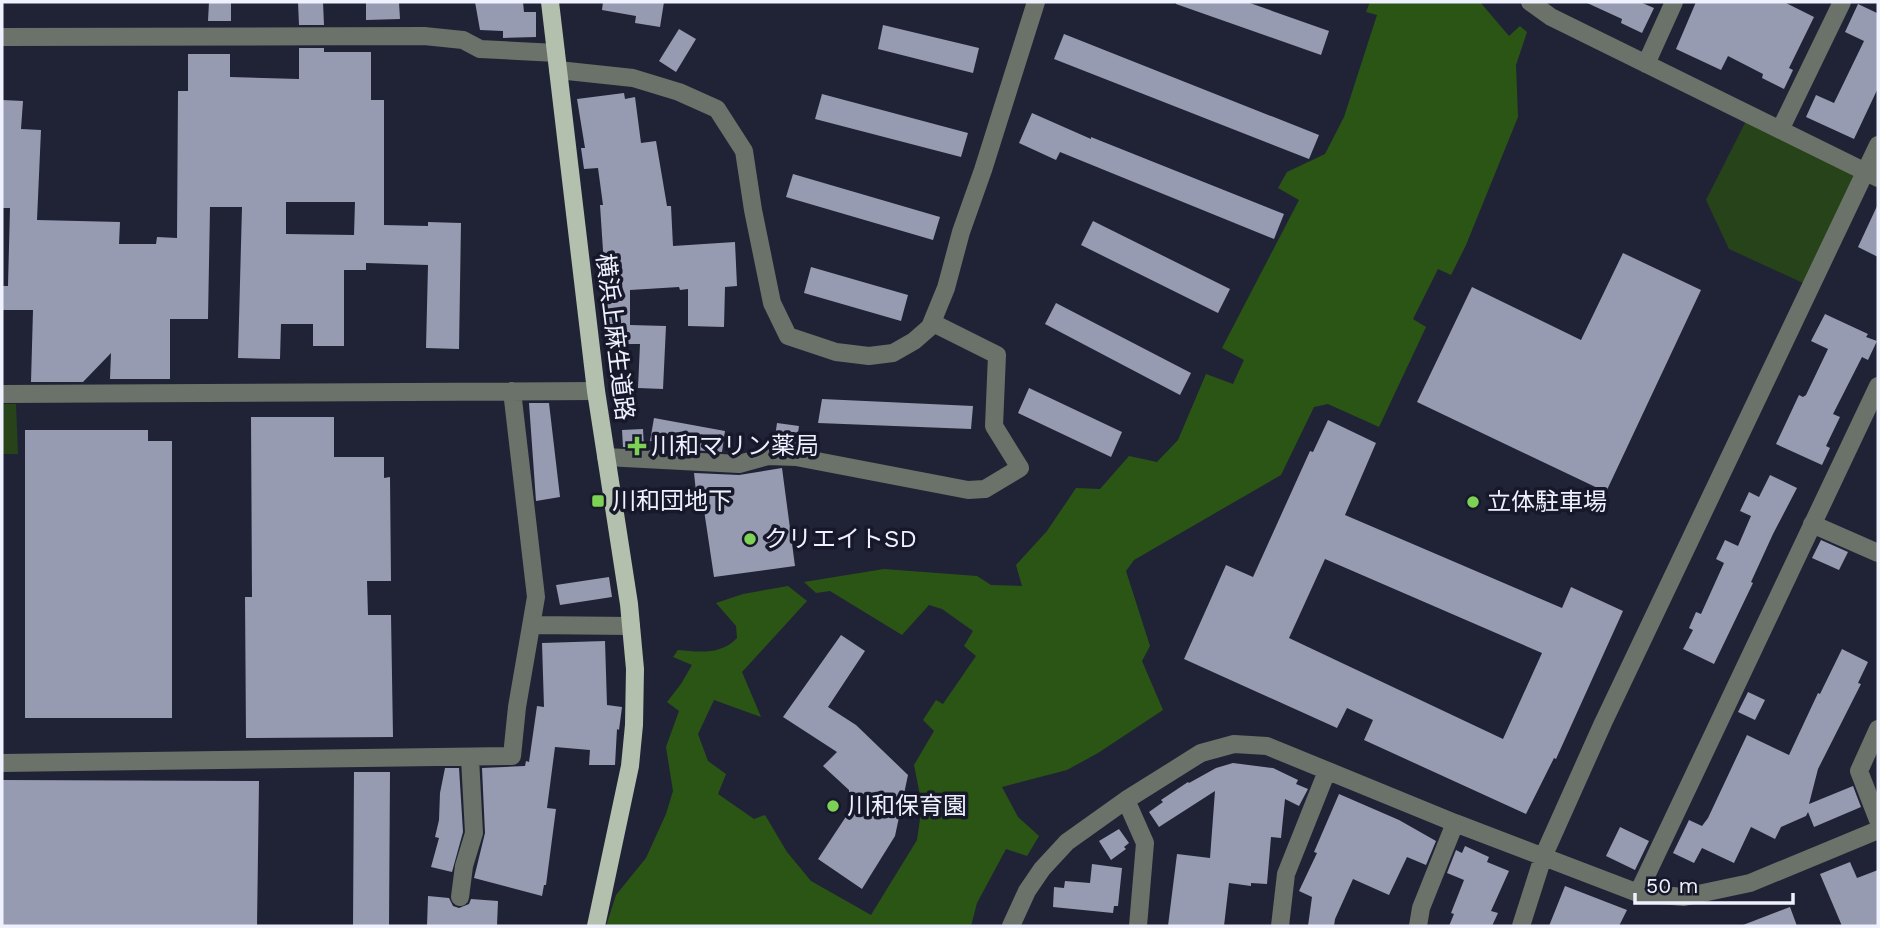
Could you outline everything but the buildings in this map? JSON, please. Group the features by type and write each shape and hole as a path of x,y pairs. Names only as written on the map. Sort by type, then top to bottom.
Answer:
{"main road":[{"name":"横浜上麻生道路","path":"550,2 596,391 631,625 635,692 629,766 596,926"}],"street":[{"path":"2,37 424,36 463,40 480,49 633,78 679,92 717,109 744,151 772,303 788,336 836,352 869,356 893,353 914,341 933,323 1036,2"},
{"path":"1530,2 1551,17 1872,175"},
{"path":"1646,64 1674,2"},
{"path":"1780,130 1842,2"},
{"path":"1521,926 1543,857 1603,723 1872,175 1878,145"},
{"path":"606,457 739,464 768,456 796,457 933,485 968,490 985,489 1020,468 994,426 997,355 933,323"},
{"path":"1638,893 1878,386"},
{"path":"2,763 512,756 517,707 536,597 512,391"},
{"path":"2,394 596,391"},
{"path":"1812,524 1878,553"},
{"path":"531,625 631,625"},
{"path":"1878,729 1859,771 1878,820"},
{"path":"1011,926 1027,891 1042,869 1067,842 1126,800 1201,753 1234,744 1267,746 1455,823 1638,893 1684,897 1750,883 1878,830"},
{"path":"460,897 464,866 474,833 470,758"},
{"path":"1280,926 1286,874 1327,771"},
{"path":"1126,800 1145,843 1138,926"},
{"path":"1418,926 1421,908 1455,823"}],"green space":[{"path":"1370,2 1480,2 1509,36 1520,26 1527,32 1516,65 1518,117 1451,275 1438,269 1413,319 1426,327 1379,427 1328,404 1314,407 1281,475 1134,560 1126,571 1150,646 1142,661 1163,710 1067,770 1002,787 1018,817 1039,836 1027,856 1006,849 977,903 971,926 606,926 616,895 646,858 666,814 673,791 666,747 679,711 667,702 692,665 673,657 678,650 717,650 737,638 736,626 716,603 743,594 788,586 807,601 742,672 761,717 714,700 698,734 708,761 726,774 718,794 754,819 765,815 787,852 811,881 871,915 917,840 922,805 914,765 934,731 923,720 936,700 943,704 976,656 964,646 973,631 942,609 929,605 902,635 830,591 816,593 804,582 884,569 977,576 991,585 1022,586 1016,565 1047,531 1076,488 1100,489 1129,456 1157,462 1178,440 1206,374 1233,384 1244,360 1222,348 1299,200 1278,188 1287,172 1325,154 1344,117 1377,15 1366,12"},
{"path":"1746,121 1857,176 1803,283 1729,249 1706,200"},
{"path":"2,404 16,404 18,454 2,454"}],"place":[{"name":"川和マリン薬局","path":"637,446"},
{"name":"川和団地下","path":"598,501"},
{"name":"立体駐車場","path":"1473,502"},
{"name":"クリエイトSD","path":"750,539"},
{"name":"川和保育園","path":"833,806"}]}
